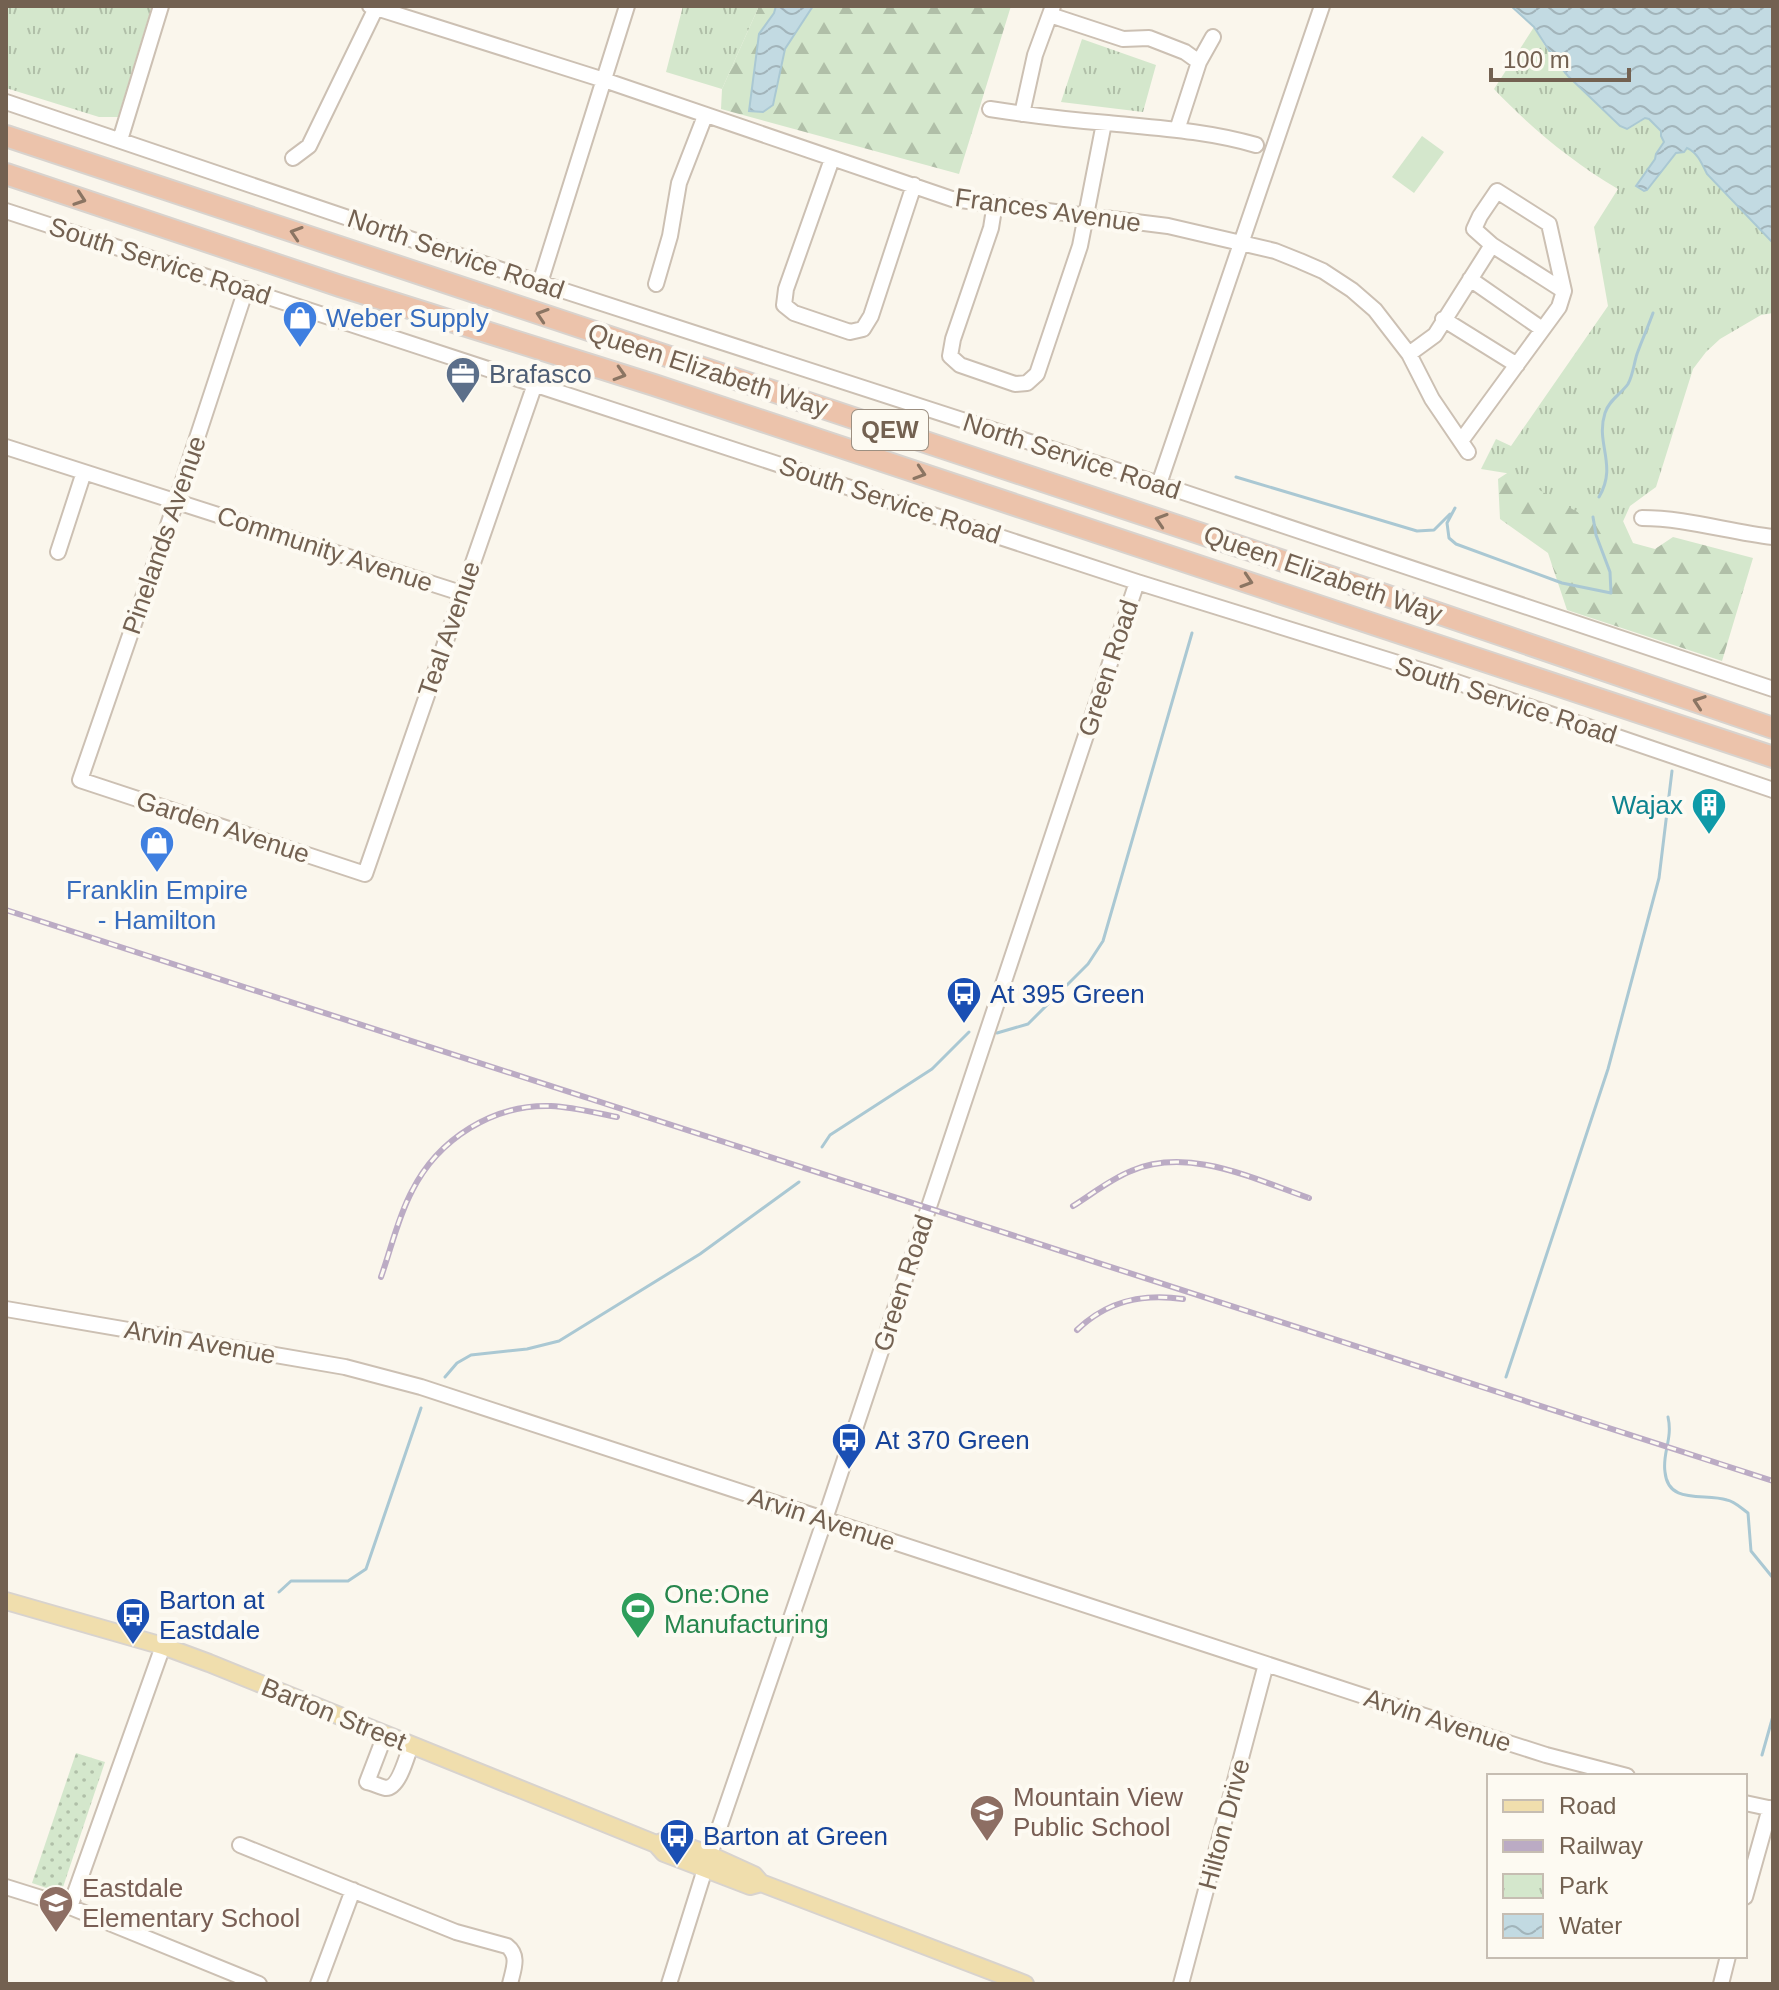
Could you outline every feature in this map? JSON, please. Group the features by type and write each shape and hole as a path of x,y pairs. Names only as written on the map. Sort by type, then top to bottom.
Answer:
{"highway":[{"name":"Queen Elizabeth Way","path":"6,136 1373,591 1773,728"},
{"name":"Queen Elizabeth Way","path":"6,174 340,286 699,400 1773,757"}],"main road":[{"name":"Barton Street","path":"6,1601 163,1646 209,1663 656,1844 664,1853 708,1862 750,1886 761,1883 1025,1984"}],"street":[{"path":"120,140 161,6"},
{"path":"540,283 627,6"},
{"path":"1159,484 1322,6"},
{"path":"293,158 309,146 373,7"},
{"name":"Frances Avenue","path":"373,7 604,80 952,199 1168,226 1242,242 1300,261 1323,271 1375,310 1409,354 1432,399 1464,446 1517,365"},
{"path":"1022,114 1035,55 1051,11 1123,39 1149,38 1185,52 1199,62"},
{"path":"1177,130 1199,62 1213,37"},
{"name":"North Service Road","path":"6,102 540,283 1159,484 1773,689"},
{"path":"990,109 1231,137 1256,145"},
{"path":"656,284 670,236 679,183 705,116"},
{"path":"995,203 991,228 950,356 960,365 1015,384 1027,383 1037,374 1080,246 1104,123"},
{"path":"832,159 786,289 784,305 794,313 850,332 863,329 871,316 914,185"},
{"path":"1443,319 1517,365 1559,307 1564,291 1549,224 1497,191 1474,229 1492,245 1564,291"},
{"name":"South Service Road","path":"6,211 1137,582 1430,673 1773,790"},
{"path":"1409,354 1435,335 1492,245"},
{"path":"1470,279 1542,329"},
{"name":"Pinelands Avenue","path":"80,780 246,289"},
{"name":"Teal Avenue","path":"365,874 535,384"},
{"name":"Community Avenue","path":"6,447 461,593"},
{"path":"58,552 84,472"},
{"path":"1642,518 1663,518 1773,537"},
{"name":"Green Road","path":"669,1984 1137,582"},
{"name":"Garden Avenue","path":"80,780 365,874"},
{"name":"Arvin Avenue","path":"6,1309 345,1367 421,1387 1546,1755 1619,1774"},
{"path":"70,1907 163,1646"},
{"name":"Hilton Drive","path":"1181,1984 1266,1664"},
{"path":"385,1735 367,1782 392,1787 411,1745"},
{"path":"1747,1803 1772,1809 1747,1890"},
{"path":"240,1845 456,1932 507,1946 516,1959 510,1984"},
{"path":"6,1887 70,1907 255,1983"},
{"path":"318,1984 353,1890"},
{"path":"1721,1984 1728,1958"}],"green space":[{"path":"6,6 152,6 118,117 99,117 6,88"},
{"path":"683,6 759,6 722,89 666,72"},
{"path":"759,6 1011,6 959,174 721,109 722,89"},
{"path":"1534,27 1546,48 1640,122 1645,118 1658,127 1664,141 1637,185 1647,190 1676,153 1684,152 1687,148 1697,156 1707,174 1773,243 1773,313 1761,315 1720,339 1693,369 1656,487 1630,506 1616,537 1512,474 1481,469 1496,439 1511,446 1608,306 1594,227 1618,189 1552,143 1494,89"},
{"path":"1082,39 1156,65 1143,112 1061,102"},
{"path":"1422,136 1444,152 1414,193 1392,177"},
{"path":"1515,468 1623,521 1633,543 1655,549 1673,537 1753,558 1722,661 1567,610 1548,553 1500,519 1498,479"},
{"path":"76,1753 105,1762 61,1893 32,1883"}],"water":[{"path":"776,6 813,6 785,49 773,105 763,112 749,111 759,34"},
{"path":"1511,6 1773,6 1773,243 1707,174 1697,156 1687,148 1684,152 1676,153 1647,190 1636,186 1664,142 1661,131 1645,118 1627,129 1620,126 1568,76 1534,27"}],"waterway":[{"path":"1599,497 1607,475 1603,435 1605,413 1630,380 1653,313"},
{"path":"1236,477 1417,531 1434,530 1450,514"},
{"path":"1455,508 1447,523 1449,538 1456,544 1562,583 1611,593 1610,572 1596,535 1593,517"},
{"path":"1067,985 1088,964 1103,941 1192,633"},
{"path":"1506,1377 1608,1069 1659,878 1672,771"},
{"path":"997,1033 1028,1024 1055,997"},
{"path":"822,1147 830,1135 932,1069 969,1032"},
{"path":"445,1377 457,1363 471,1355 527,1349 559,1341 700,1254 799,1182"},
{"path":"279,1592 291,1581 348,1581 366,1569 421,1408"},
{"path":"1668,1417 1664,1465 1668,1482 1680,1494 1730,1501 1748,1513 1751,1551 1773,1578"},
{"path":"1762,1755 1773,1716"}],"railway":[{"path":"6,910 1773,1481"},
{"path":"381,1277 403,1211 423,1172 452,1141 470,1128 488,1118 529,1107 551,1106 617,1117"},
{"path":"1073,1206 1131,1171 1153,1164 1175,1162 1221,1168 1309,1198"},
{"path":"1077,1330 1100,1312 1126,1301 1153,1297 1183,1299"}],"place":[{"name":"Weber Supply","path":"300,349"},
{"name":"Brafasco","path":"463,405"},
{"name":"Wajax","path":"1709,836"},
{"name":"Franklin Empire - Hamilton","path":"157,874"},
{"name":"At 395 Green","path":"964,1025"},
{"name":"At 370 Green","path":"849,1471"},
{"name":"One:One Manufacturing","path":"638,1640"},
{"name":"Barton at Eastdale","path":"133,1646"},
{"name":"Mountain View Public School","path":"987,1843"},
{"name":"Barton at Green","path":"677,1867"},
{"name":"Eastdale Elementary School","path":"56,1934"}]}
